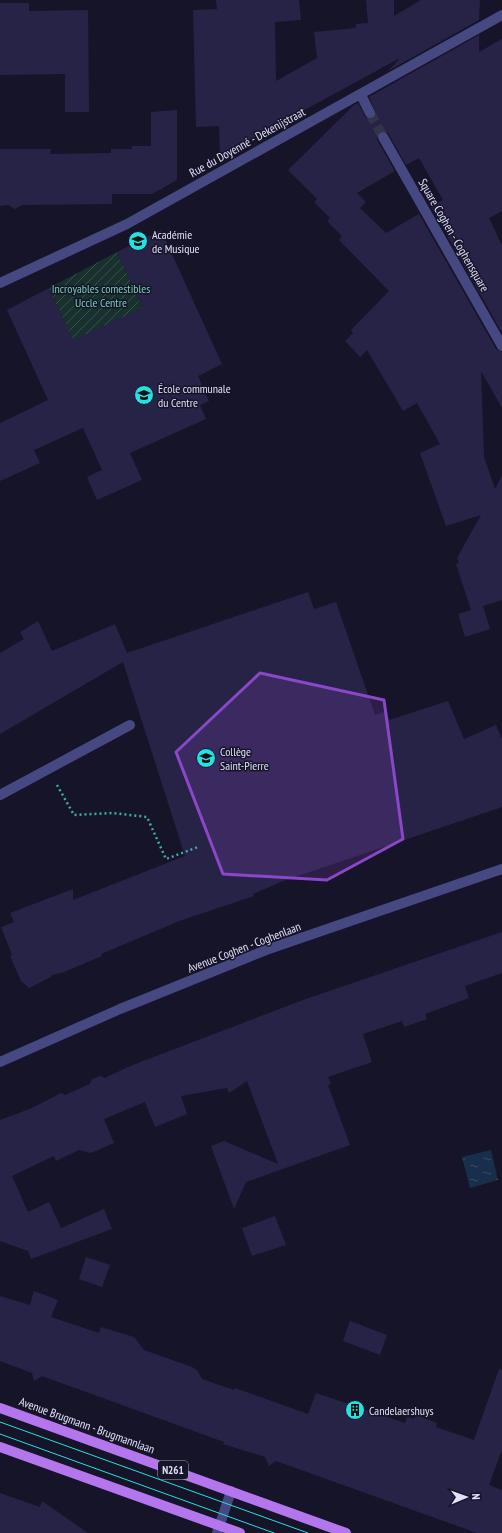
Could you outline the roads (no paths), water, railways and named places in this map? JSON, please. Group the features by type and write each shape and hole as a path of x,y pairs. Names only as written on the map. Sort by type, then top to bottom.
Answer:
{"main road":[{"name":"Avenue Brugmann - Brugmannlaan","path":"0,1408 346,1533"},
{"path":"0,1447 218,1529 240,1533"}],"street":[{"name":"Rue du Doyenné - Dekenijstraat","path":"0,283 126,224 502,16"},
{"path":"361,95 370,113"},
{"name":"Square Coghen - Coghensquare","path":"384,137 502,346"},
{"path":"0,795 130,725"},
{"name":"Avenue Coghen - Coghenlaan","path":"0,1062 120,1010 266,950 502,870"},
{"path":"218,1529 231,1491"}],"water":[{"path":"491,1150 498,1180 470,1188 462,1157"}],"tunnel":[{"path":"370,113 383,137"}],"tram line":[{"path":"0,1422 308,1533"},
{"path":"0,1434 274,1533"}],"place":[{"name":"Académie de Musique","path":"138,241"},
{"name":"École communale du Centre","path":"144,395"},
{"name":"Collège Saint-Pierre","path":"206,758"},
{"name":"Candelaershuys","path":"355,1410"}],"park label":[{"name":"Incroyables comestibles Uccle Centre","path":"101,295"}]}
